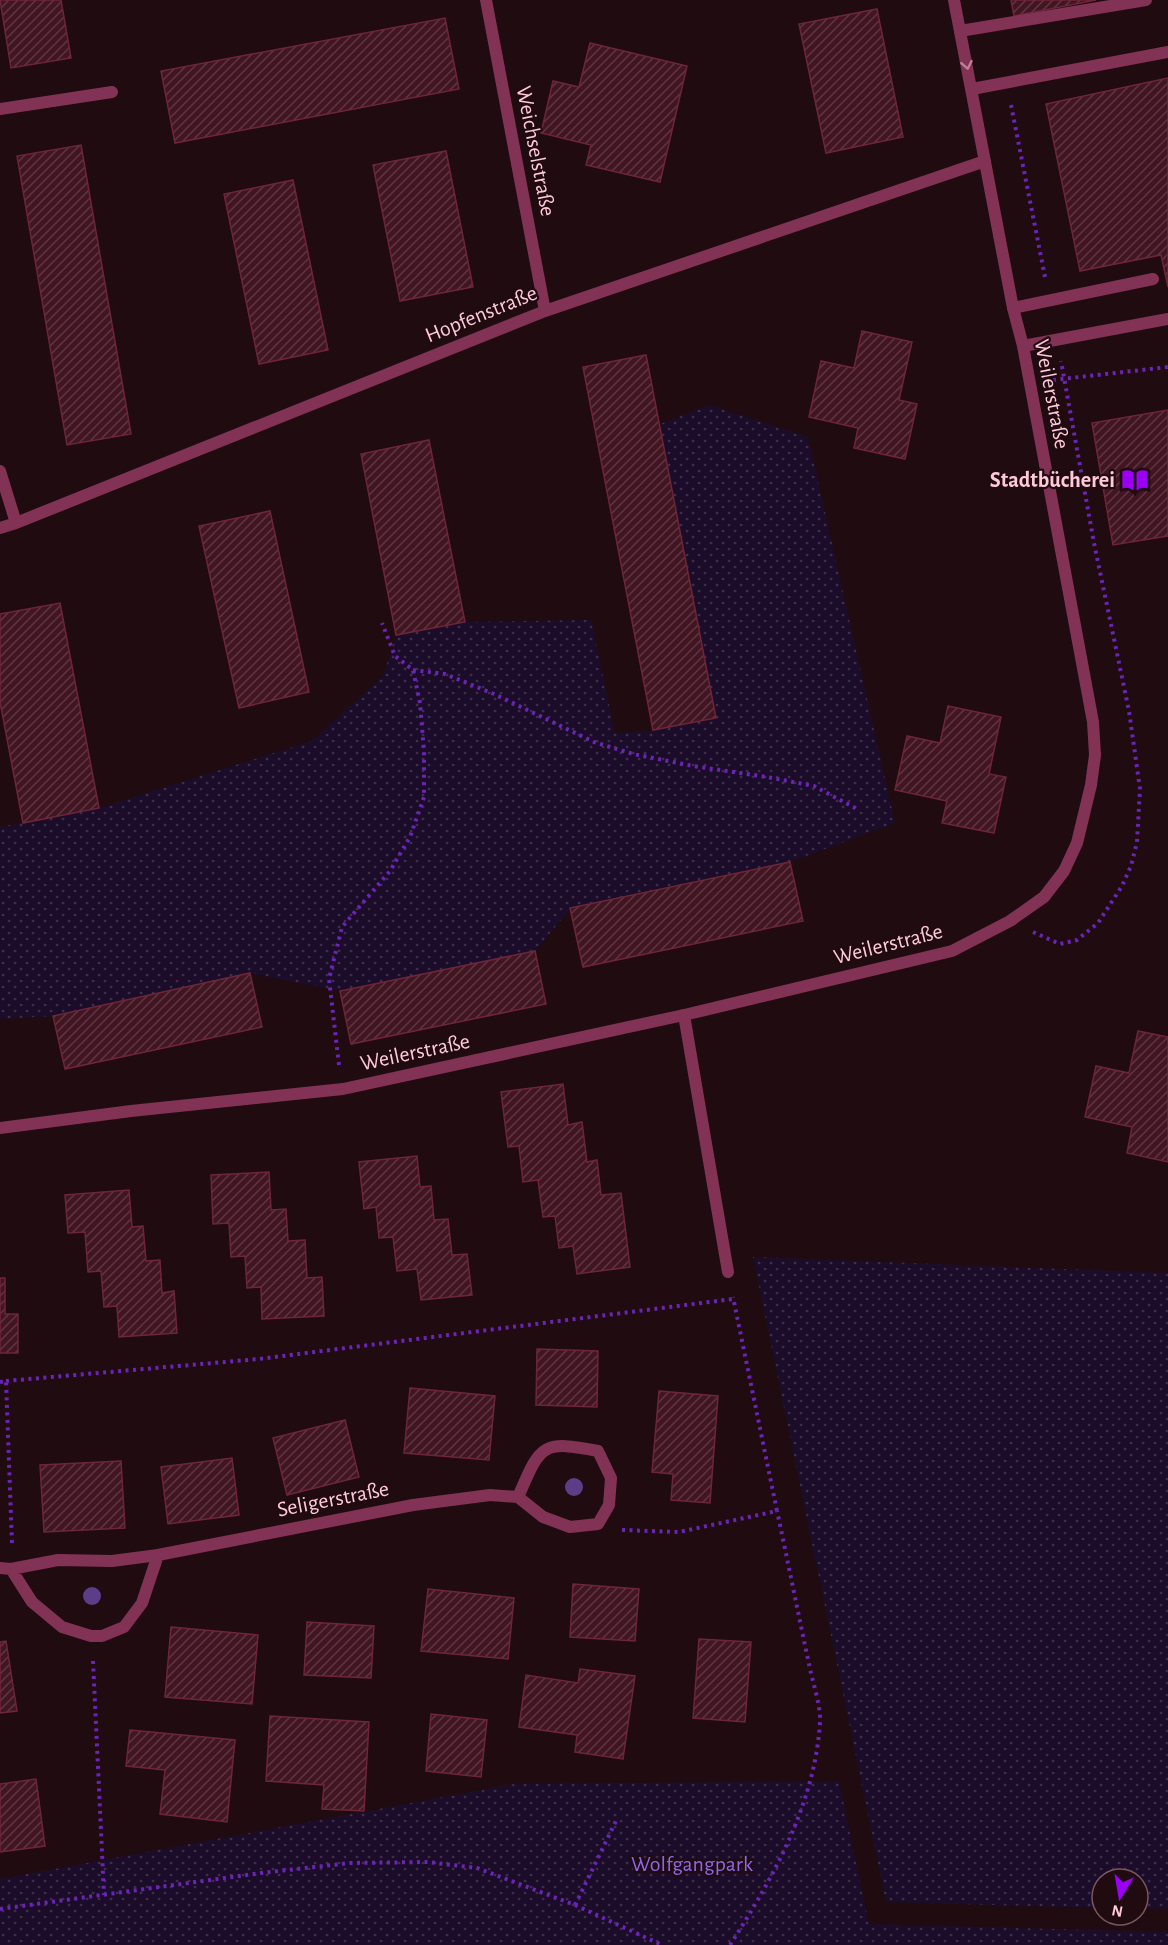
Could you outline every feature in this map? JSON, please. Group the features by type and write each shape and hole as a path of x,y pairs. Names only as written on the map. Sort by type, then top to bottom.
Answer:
{"street":[{"name":"Weichselstraße","path":"486,0 545,311"},
{"name":"Weilerstraße","path":"0,1128 130,1111 343,1089 684,1015 952,951 1010,921 1044,897 1064,870 1077,843 1089,794 1095,755 1093,722 1028,383 1023,346 1013,308 954,0"},
{"path":"960,31 1146,0"},
{"path":"972,89 1168,52"},
{"path":"0,109 112,92"},
{"name":"Hopfenstraße","path":"0,528 545,311 985,161"},
{"path":"1013,308 1154,279"},
{"path":"1023,346 1168,319"},
{"path":"0,471 16,523"},
{"path":"684,1015 729,1272"},
{"path":"570,1445 598,1451 611,1478 609,1505 598,1524 570,1527 543,1517 518,1497 536,1456 554,1446 570,1445"},
{"name":"Seligerstraße","path":"5,1568 58,1560 112,1561 158,1555 413,1505 489,1495 518,1497"},
{"path":"5,1568 32,1602 62,1627 91,1636 102,1636 124,1627 142,1603 158,1555"}],"path":[{"path":"1028,383 1168,367"},
{"path":"382,623 395,656 413,670 445,674 604,745 633,754 693,766 814,786 859,810"},
{"path":"343,1089 329,979 342,927 390,871 410,837 424,798 420,703 413,670"},
{"path":"729,1272 821,1720 812,1773 786,1848 755,1906 730,1945"},
{"path":"0,1382 259,1359 733,1299"},
{"path":"5,1568 13,1542 6,1381"},
{"path":"598,1524 618,1530 679,1532 777,1511"},
{"path":"91,1636 104,1895"},
{"path":"575,1905 616,1821"},
{"path":"0,1909 350,1863 428,1862 477,1868 575,1905 662,1945"}],"green space":[{"path":"710,405 808,437 895,823 790,862 571,908 535,951 340,991 250,973 53,1016 0,1019 0,827 99,808 312,741 383,676 396,635 465,622 591,620 615,733 653,730 716,718 660,424"},
{"path":"753,1257 1168,1273 1168,1909 1150,1908 1150,1867 1090,1867 1090,1908 886,1902"},
{"name":"Wolfgangpark","path":"839,1781 869,1924 1168,1932 1168,1945 0,1945 0,1879 514,1784"}],"building":[{"path":"0,0 61,0 71,58 11,68"},
{"path":"1011,0 1096,0 1014,16"},
{"path":"877,9 903,137 826,153 799,24"},
{"path":"445,18 459,89 175,143 161,71"},
{"path":"590,43 687,66 660,182 586,165 591,145 541,133 553,81 579,87"},
{"path":"1168,78 1168,287 1161,255 1080,271 1046,104"},
{"path":"81,145 131,434 67,445 17,156"},
{"path":"446,151 473,287 400,301 373,165"},
{"path":"293,180 328,350 259,364 224,194"},
{"path":"862,331 912,342 899,400 917,404 905,459 854,448 858,428 809,417 821,361 854,368"},
{"path":"646,355 716,718 653,730 583,367"},
{"name":"Stadtbücherei","path":"1168,410 1168,536 1113,545 1092,423"},
{"path":"429,440 465,622 396,635 361,454"},
{"path":"270,511 309,692 239,708 199,526"},
{"path":"60,603 99,808 23,823 0,702 0,614"},
{"path":"948,706 1001,717 989,774 1006,777 994,833 942,823 947,801 895,790 907,736 940,743"},
{"path":"790,862 803,921 583,967 570,908"},
{"path":"535,951 546,1004 351,1044 340,991"},
{"path":"250,973 262,1027 65,1069 53,1016"},
{"path":"1138,1031 1168,1037 1168,1162 1127,1153 1132,1127 1085,1117 1096,1066 1129,1073"},
{"path":"563,1084 568,1125 582,1122 587,1162 597,1160 601,1195 621,1193 630,1267 577,1274 573,1246 559,1248 555,1216 543,1217 538,1180 523,1182 519,1146 508,1147 501,1092"},
{"path":"417,1156 420,1187 431,1186 434,1220 448,1219 452,1255 467,1254 472,1295 421,1300 417,1269 397,1271 393,1237 379,1238 376,1207 364,1209 359,1162"},
{"path":"269,1172 271,1210 286,1209 288,1241 305,1240 307,1278 322,1277 324,1316 262,1319 261,1287 247,1288 245,1256 231,1257 229,1223 213,1224 211,1175"},
{"path":"129,1190 132,1227 143,1226 146,1261 160,1260 162,1293 174,1291 177,1333 119,1337 117,1306 104,1307 101,1271 88,1272 85,1232 68,1233 65,1195"},
{"path":"0,1278 5,1278 5,1314 18,1314 18,1353 0,1353"},
{"path":"537,1349 598,1351 597,1407 536,1405"},
{"path":"410,1388 495,1396 489,1460 404,1453"},
{"path":"659,1391 718,1396 710,1503 671,1500 673,1474 652,1472"},
{"path":"345,1420 359,1477 287,1495 273,1438"},
{"path":"232,1458 239,1515 168,1524 161,1467"},
{"path":"121,1461 125,1528 44,1532 40,1465"},
{"path":"573,1584 639,1589 635,1641 570,1637"},
{"path":"428,1589 514,1598 508,1659 421,1651"},
{"path":"307,1622 374,1626 371,1678 304,1675"},
{"path":"171,1627 258,1635 252,1704 165,1697"},
{"path":"699,1639 751,1642 745,1722 693,1718"},
{"path":"6,1641 17,1711 0,1713 0,1642"},
{"path":"580,1669 635,1676 623,1759 575,1752 577,1735 519,1727 526,1675 578,1683"},
{"path":"431,1714 487,1720 481,1777 426,1771"},
{"path":"270,1716 369,1722 364,1811 322,1809 324,1785 266,1781"},
{"path":"130,1730 235,1740 227,1822 160,1814 165,1770 126,1766"},
{"path":"36,1779 45,1846 0,1852 0,1784"}],"place":[{"name":"Stadtbücherei","path":"1135,480"}]}
